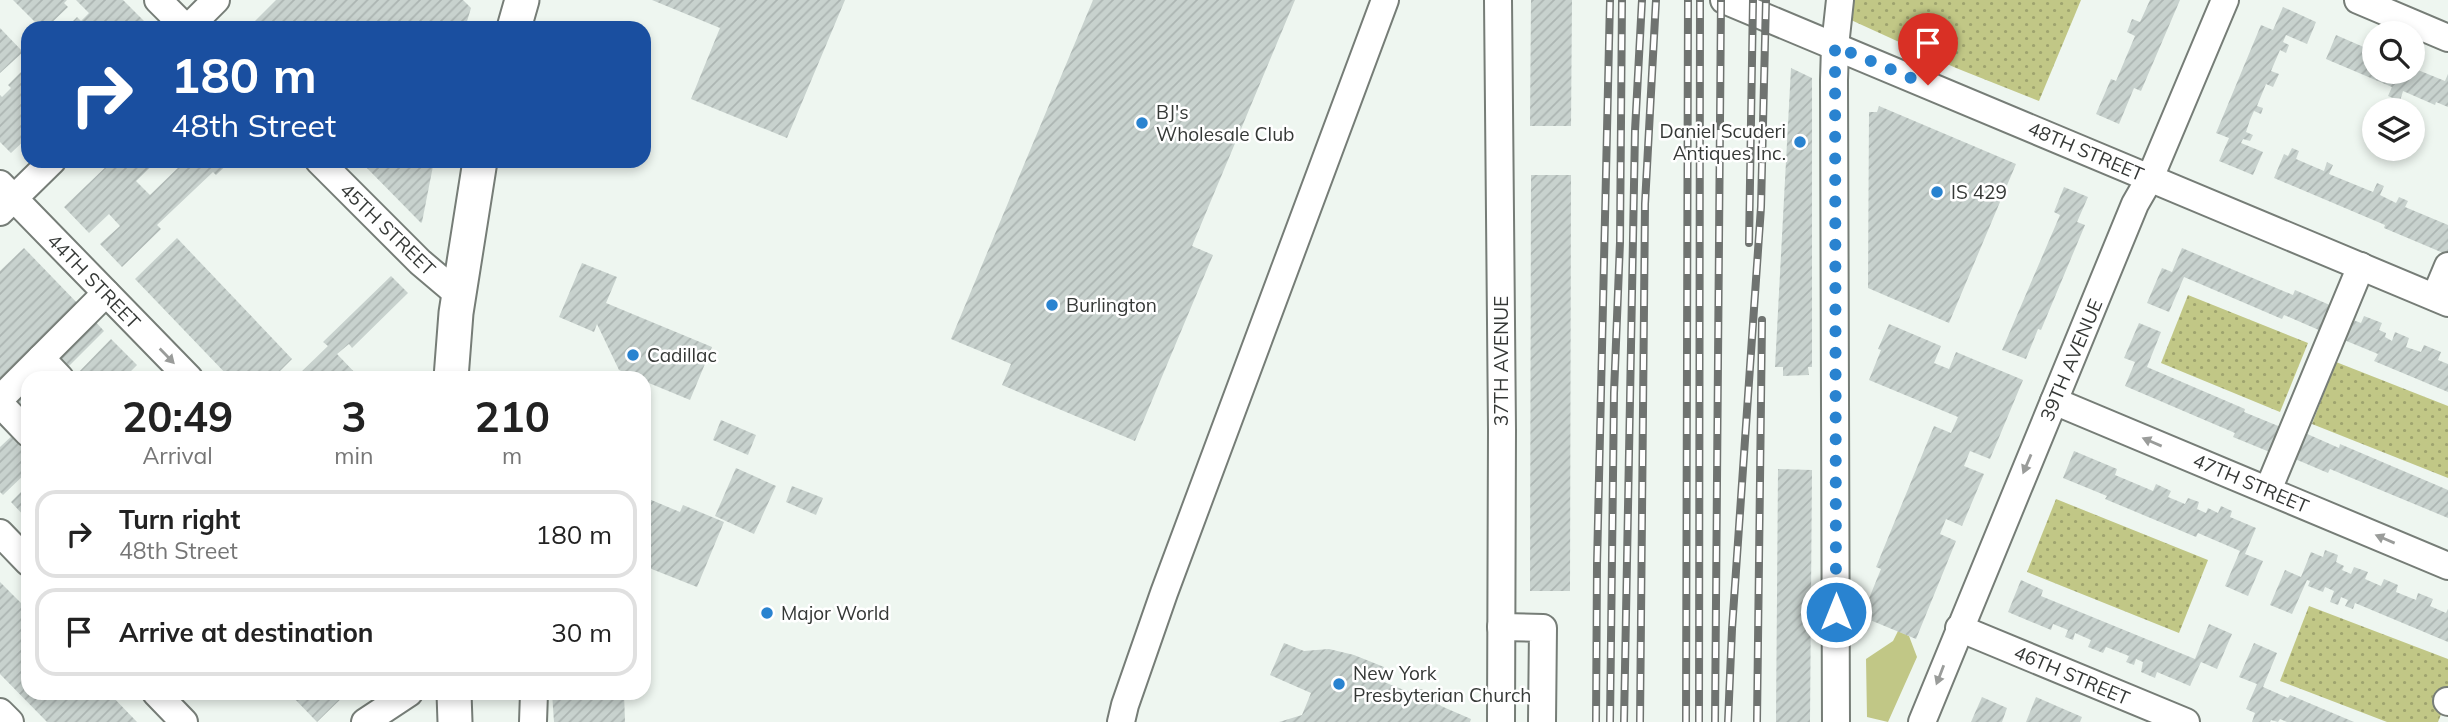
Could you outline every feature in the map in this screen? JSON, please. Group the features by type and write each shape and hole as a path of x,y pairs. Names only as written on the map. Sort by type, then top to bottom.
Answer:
{"main road":[{"path":"452,371 459,295 479,168"},
{"path":"454,700 455,722"}],"street":[{"path":"158,0 180,21"},
{"path":"194,21 216,0"},
{"path":"1121,722 1168,580 1385,0"},
{"name":"37TH AVENUE","path":"1498,0 1501,722"},
{"name":"48TH STREET","path":"1724,0 2442,300"},
{"path":"1836,722 1835,46 1840,0"},
{"name":"39TH AVENUE","path":"1922,722 2135,204 2150,178 2225,0"},
{"path":"2358,0 2448,38"},
{"path":"5,198 43,168"},
{"name":"45TH STREET","path":"326,168 429,270 459,295"},
{"name":"44TH STREET","path":"5,198 106,293 182,371"},
{"path":"2268,490 2361,266"},
{"path":"2442,300 2448,266"},
{"path":"30,371 106,293"},
{"path":"41,358 53,371"},
{"path":"21,383 3,405 21,425"},
{"name":"47TH STREET","path":"2054,401 2448,566"},
{"path":"0,533 21,555"},
{"path":"1501,627 1542,628 1542,722"},
{"name":"46TH STREET","path":"1959,628 2186,722"},
{"path":"163,700 184,722"},
{"path":"366,722 399,700"},
{"path":"533,722 534,700"},
{"path":"0,712 10,722"}],"green space":[{"path":"1853,0 2081,0 2039,101 1956,68 1851,20"},
{"path":"2188,295 2308,343 2280,412 2161,363"},
{"path":"2336,362 2448,406 2448,478 2312,424"},
{"path":"2056,499 2208,560 2179,633 2027,572"},
{"path":"2309,606 2448,659 2448,697 2438,722 2387,722 2280,681"},
{"path":"1898,631 1909,636 1917,657 1888,722 1867,717 1866,659 1893,641"}],"building":[{"path":"13,0 67,0 64,3 68,7 53,21 34,21"},
{"path":"76,0 123,0 144,21 81,21 89,13"},
{"path":"276,0 463,0 471,8 467,21 255,21"},
{"path":"652,0 845,0 787,138 691,99 720,28"},
{"name":"BJ's Wholesale Club","path":"1093,0 1295,0 1192,246 1213,255 1135,441 1002,385 1011,364 951,339"},
{"path":"1531,0 1572,0 1571,126 1530,126"},
{"path":"2150,0 2180,0 2141,91 2134,88 2119,124 2096,114 2111,79 2116,81 2135,36 2127,32 2132,19 2140,22"},
{"path":"2283,7 2316,22 2307,44 2286,35 2283,42 2289,45 2286,53 2280,50 2271,71 2279,74 2273,87 2266,84 2257,106 2263,108 2261,114 2254,111 2250,120 2246,132 2253,135 2250,141 2243,139 2241,143 2263,152 2253,175 2219,161 2229,138 2216,133 2261,25 2273,30"},
{"path":"0,28 21,50 21,54 0,73"},
{"path":"2336,35 2362,46 2362,74 2326,59"},
{"path":"1791,68 1812,78 1812,367 1808,367 1809,375 1783,376 1783,367 1775,367"},
{"path":"21,72 21,144 11,153 0,142 0,95 2,97 11,88 8,85"},
{"path":"2425,73 2445,81 2448,74 2448,107 2436,102 2435,105 2425,101 2425,98 2403,91 2401,98 2393,98 2388,96 2392,87 2385,84 2425,84"},
{"name":"IS 429","path":"1879,106 2016,164 1949,323 1868,288 1869,112 1877,112"},
{"path":"2292,148 2299,151 2296,159 2324,171 2327,162 2333,165 2329,174 2373,192 2377,183 2384,186 2380,195 2396,203 2399,197 2408,201 2405,207 2448,225 2448,255 2274,178 2284,154 2288,156"},
{"path":"105,168 150,168 136,181 150,195 178,168 224,168 216,175 213,172 157,225 161,229 122,267 100,244 120,226 109,214 89,233 64,207"},
{"path":"367,168 433,168 421,223"},
{"path":"1531,175 1571,175 1570,591 1530,591"},
{"path":"2064,187 2088,197 2077,222 2085,225 2026,359 2002,350 2060,215 2054,212"},
{"path":"177,238 292,359 280,371 223,371 135,279"},
{"path":"24,248 82,308 0,387 0,271"},
{"path":"2182,248 2293,295 2295,290 2339,309 2328,334 2284,315 2282,319 2184,277 2169,312 2147,303 2162,268 2172,272"},
{"path":"582,263 617,277 606,303 712,347 690,400 651,384 651,371 619,370 597,324 594,332 559,317"},
{"path":"391,276 408,293 352,348 349,344 337,354 353,371 302,371 328,346 323,342"},
{"path":"2364,316 2382,323 2379,330 2386,333 2385,337 2392,341 2395,332 2409,338 2406,347 2421,352 2424,345 2441,352 2438,360 2448,364 2448,392 2374,361 2378,354 2344,340 2353,320 2361,323"},
{"path":"92,318 104,331 66,369 54,356"},
{"path":"2139,323 2161,332 2147,367 2288,430 2277,455 2233,437 2235,433 2125,386 2135,362 2124,358"},
{"path":"1889,324 1941,346 1934,363 1949,369 1956,352 2023,380 1990,459 1970,451 1964,466 1984,474 1962,526 1946,519 1940,534 1956,541 1916,639 1870,620 1868,601 1881,569 1876,567 1934,426 1951,433 1958,417 1869,380"},
{"path":"111,339 137,365 131,371 80,371"},
{"path":"21,388 21,408 11,397"},
{"path":"721,420 756,435 748,455 713,440"},
{"path":"16,432 21,437 21,478 3,495 0,492 0,447"},
{"path":"2305,433 2339,448 2340,444 2448,490 2448,518 2330,469 2328,473 2295,459"},
{"path":"2074,451 2117,469 2115,475 2153,491 2156,484 2171,491 2168,497 2185,504 2188,498 2199,502 2197,509 2206,513 2208,508 2218,513 2221,506 2232,511 2230,517 2256,528 2245,554 2263,561 2248,596 2225,586 2240,551 2198,533 2196,537 2105,499 2107,496 2063,478"},
{"path":"736,468 776,486 754,534 715,516"},
{"path":"1778,469 1812,470 1810,722 1776,722"},
{"path":"792,486 823,498 816,515 786,502"},
{"path":"21,492 21,513 11,502"},
{"path":"651,500 680,512 683,505 724,522 697,587 651,569"},
{"path":"2325,550 2338,555 2336,562 2344,566 2342,570 2351,574 2354,567 2368,572 2365,579 2381,586 2384,579 2398,585 2396,592 2416,600 2418,593 2433,599 2430,606 2446,613 2448,609 2448,642 2355,603 2353,609 2345,606 2348,600 2341,597 2338,605 2330,602 2334,591 2325,587 2323,592 2308,586 2310,581 2307,580 2292,614 2270,605 2285,570 2301,577 2311,552 2323,557"},
{"path":"2021,580 2043,590 2041,596 2195,659 2209,624 2232,634 2217,669 2201,662 2190,686 2157,672 2155,678 2141,672 2143,662 2136,659 2134,665 2126,662 2129,656 2106,647 2103,653 2088,647 2091,640 2075,633 2073,640 2065,637 2068,630 2053,624 2051,630 2008,612"},
{"path":"0,582 21,603 21,695 0,674"},
{"name":"New York Presbyterian Church","path":"1284,643 1304,651 1329,649 1354,655 1384,667 1379,680 1414,694 1417,688 1443,696 1439,704 1441,706 1471,719 1470,722 1279,722 1302,715 1311,693 1270,675"},
{"path":"2254,643 2277,653 2263,687 2288,698 2290,695 2354,722 2287,722 2280,719 2278,722 2252,722 2255,713 2246,709 2257,684 2239,677"},
{"path":"1982,697 2007,708 2002,722 1971,722"},
{"path":"2036,697 2082,717 2080,722 2026,722"},
{"path":"25,700 116,700 137,722 47,722"},
{"path":"296,700 340,700 317,722"},
{"path":"552,700 624,700 625,722 554,722"}],"railway":[{"path":"1596,722 1610,0"},
{"path":"1610,722 1622,0"},
{"path":"1624,722 1635,131 1642,0"},
{"path":"1640,722 1645,204 1656,0"},
{"path":"1686,722 1688,0"},
{"path":"1699,722 1700,0"},
{"path":"1715,722 1721,0"},
{"path":"1749,243 1753,0"},
{"path":"1728,722 1761,207 1766,0"},
{"path":"1757,722 1762,320"}],"place":[{"name":"BJ's Wholesale Club","path":"1142,123"},
{"name":"Daniel Scuderi Antiques Inc.","path":"1800,142"},
{"name":"IS 429","path":"1937,192"},
{"name":"Burlington","path":"1052,305"},
{"name":"Cadillac","path":"633,355"},
{"name":"Major World","path":"767,613"},
{"name":"New York Presbyterian Church","path":"1339,684"}],"route":[{"path":"1836,612 1835,46 1928,85"}]}
